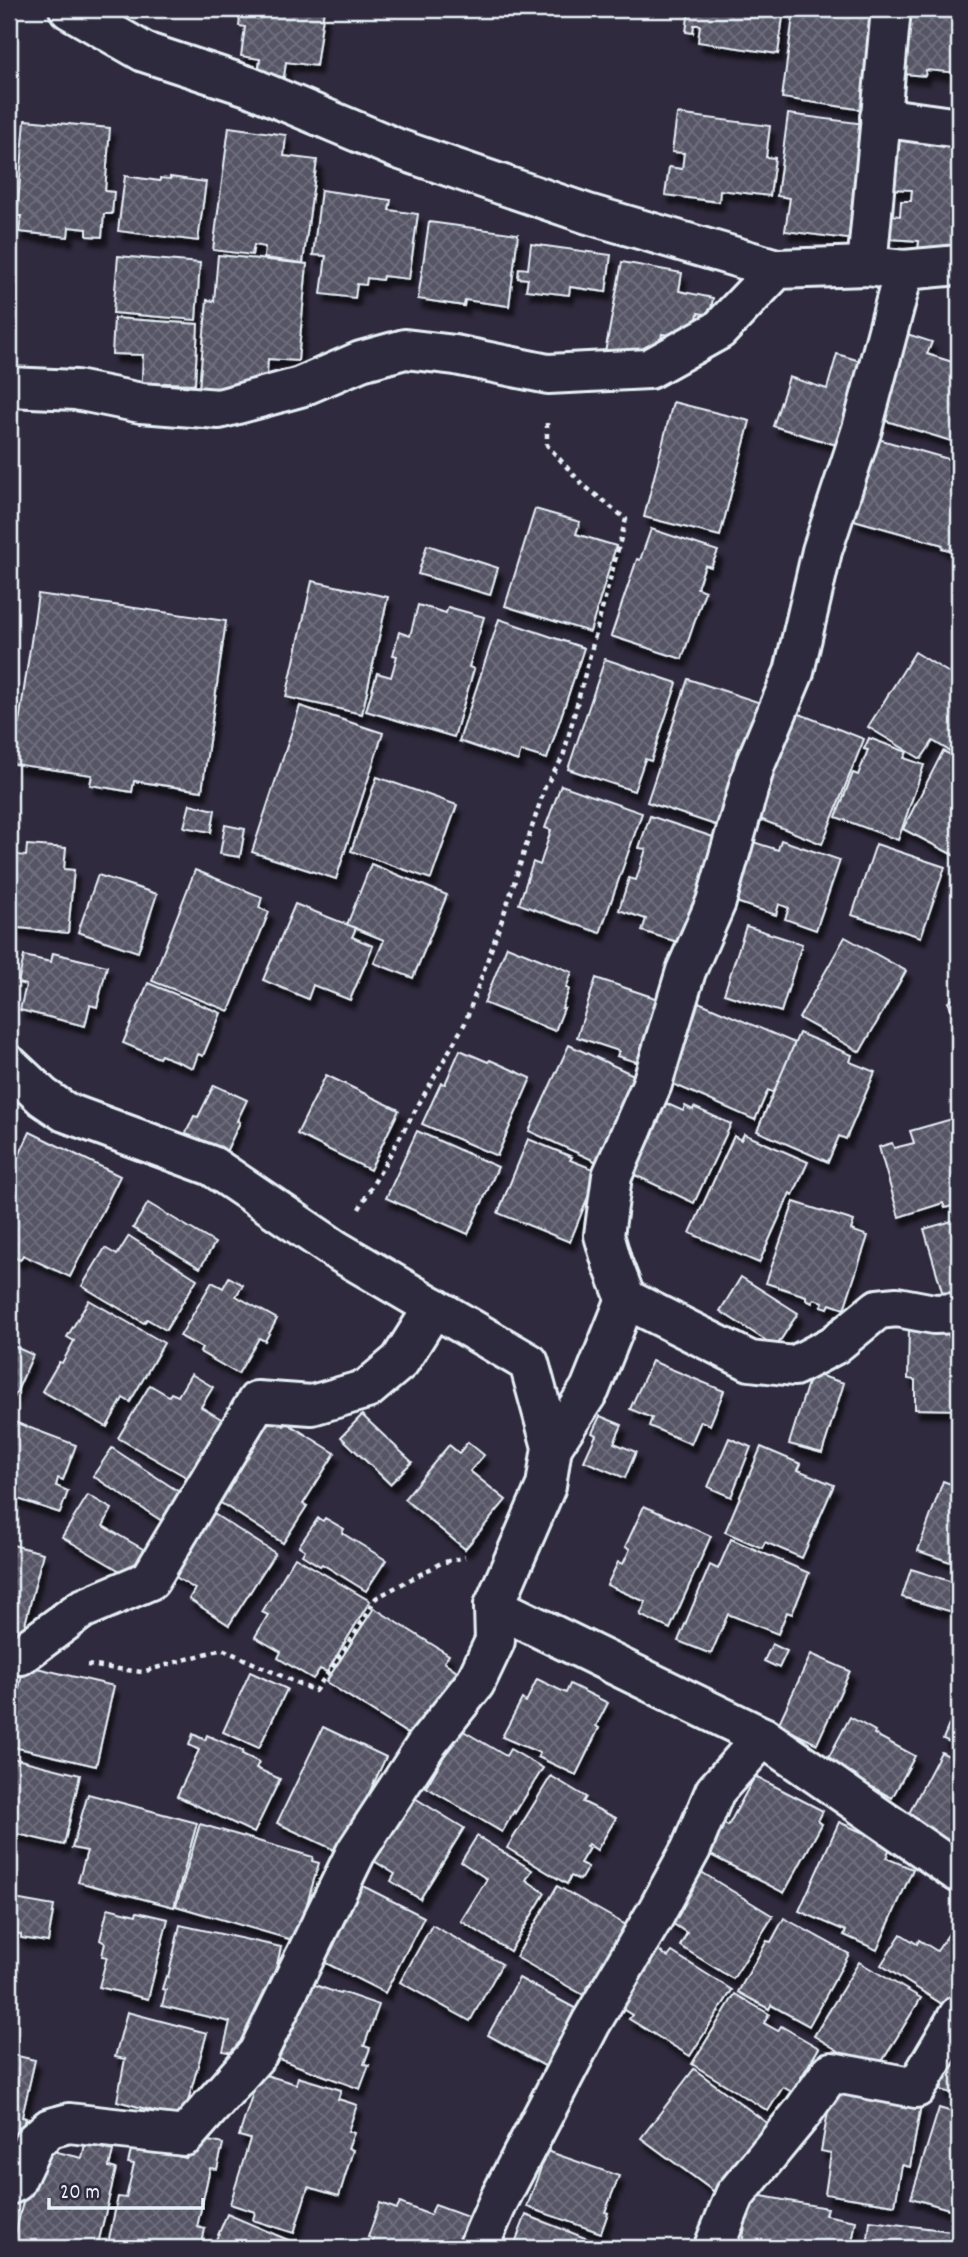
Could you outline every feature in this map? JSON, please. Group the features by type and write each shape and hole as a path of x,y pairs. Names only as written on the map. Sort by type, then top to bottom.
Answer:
{"street":[{"path":"69,9 144,52 248,86 398,149 588,214 777,269 867,266 904,270 959,265"},
{"path":"867,266 891,9"},
{"path":"880,117 959,128"},
{"path":"9,387 76,390 141,403 219,409 300,387 361,361 405,349 455,355 548,374 649,369 719,330 777,269"},
{"path":"904,270 862,429 822,551 794,672 755,765 716,902 687,971 652,1084 611,1176 604,1235 626,1299 750,1361 794,1366 834,1345 878,1309 897,1307 934,1314 959,1313"},
{"path":"9,1065 43,1097 65,1112 212,1166 336,1250 529,1363 552,1447 546,1486 494,1606 495,1641 475,1683 426,1745 356,1852 258,2053 185,2136 69,2123 50,2128 34,2142 15,2182 9,2185"},
{"path":"552,1447 590,1389 626,1299"},
{"path":"15,1653 82,1609 150,1580 257,1401 312,1405 366,1390 400,1361 434,1307"},
{"path":"494,1606 763,1737 959,1873"},
{"path":"478,2248 499,2200 591,2023 691,1849 715,1791 763,1737"},
{"path":"717,2248 715,2244 735,2196 802,2113 831,2072 916,2088 959,2015"}],"path":[{"path":"336,1250 465,1023 545,787 563,757 626,519 582,484 547,445 548,374"},
{"path":"15,1653 142,1672 222,1649 314,1691 348,1645 376,1598 441,1563 475,1555"}],"building":[{"path":"241,9 324,9 316,66 286,62 284,77 258,74 260,59 241,56 245,27 239,26"},
{"path":"689,9 784,9 778,54 698,42 700,25 694,25 693,33 686,32"},
{"path":"794,9 878,9 871,111 782,98"},
{"path":"896,9 959,9 959,73 926,70 925,76 894,73"},
{"path":"677,114 770,126 766,157 775,158 770,196 720,190 719,202 665,195 669,167 682,169 684,153 672,152"},
{"path":"788,114 873,125 855,240 785,231 790,198 777,196"},
{"path":"25,120 110,128 105,191 114,192 112,214 104,214 102,237 87,236 87,229 69,227 68,237 19,232 21,216 17,216"},
{"path":"229,127 286,135 284,156 317,160 303,263 264,258 265,247 254,245 252,255 213,250"},
{"path":"894,131 959,134 959,255 918,253 919,241 890,239 892,215 900,216 901,201 911,201 912,190 891,189"},
{"path":"125,176 160,181 160,178 170,177 206,182 198,241 118,231"},
{"path":"321,190 391,200 389,210 418,214 409,279 383,276 382,280 367,278 366,285 357,284 355,298 321,294 326,256 313,255"},
{"path":"429,222 518,234 509,306 465,300 464,306 418,299"},
{"path":"531,244 611,255 606,292 570,287 569,295 526,290 528,279 518,278 519,268 528,269"},
{"path":"218,255 307,264 298,361 268,359 266,388 253,394 199,389 207,300 214,301"},
{"path":"118,256 200,263 196,320 113,313"},
{"path":"622,262 682,273 679,291 713,298 710,315 698,313 693,339 662,334 658,353 604,358"},
{"path":"114,318 198,324 195,384 164,383 164,398 141,397 143,355 112,354"},
{"path":"904,333 932,342 927,354 959,364 959,412 951,441 877,418"},
{"path":"837,354 870,364 843,447 773,426 789,377 827,389"},
{"path":"673,402 750,421 720,536 644,517"},
{"path":"878,439 959,462 959,553 942,548 943,545 854,520"},
{"path":"535,509 580,522 576,534 616,546 590,632 505,606"},
{"path":"651,529 718,551 711,567 705,565 697,588 705,591 682,659 611,636 637,559 640,560"},
{"path":"427,545 498,568 490,595 418,574"},
{"path":"312,581 388,597 362,714 286,697"},
{"path":"38,594 226,621 202,791 134,781 132,792 90,785 92,775 13,764"},
{"path":"418,605 446,613 448,607 484,617 469,667 474,669 454,737 366,711 377,673 391,677 397,656 393,655 399,632 410,636"},
{"path":"499,619 584,648 547,759 521,751 518,761 459,741"},
{"path":"915,652 959,679 959,742 953,753 933,741 921,759 868,727"},
{"path":"605,659 677,683 651,761 645,759 634,791 568,769"},
{"path":"688,679 770,706 724,828 647,802"},
{"path":"300,706 383,733 336,879 252,852"},
{"path":"797,713 864,739 822,844 745,813 774,743 784,747"},
{"path":"869,738 907,752 904,758 924,765 898,840 836,817 853,773 858,775 868,750 864,749"},
{"path":"943,751 959,759 959,858 903,829"},
{"path":"377,777 457,805 431,879 351,851"},
{"path":"561,785 642,813 600,933 519,904 533,862 540,865 551,830 545,828"},
{"path":"190,804 215,810 211,832 184,827"},
{"path":"650,816 722,840 687,945 642,931 646,919 619,910 629,878 636,880 646,849 639,848"},
{"path":"225,825 245,829 240,857 220,854"},
{"path":"744,839 778,850 781,840 840,860 816,930 785,919 789,908 779,904 776,915 724,898"},
{"path":"876,844 945,867 921,937 852,915"},
{"path":"27,845 66,848 64,869 74,870 68,933 9,927 9,854 26,856"},
{"path":"371,864 447,895 413,978 374,963 384,940 347,925"},
{"path":"195,870 262,897 259,908 269,912 229,1011 152,981"},
{"path":"98,875 157,894 138,952 78,932"},
{"path":"295,904 356,928 352,937 373,946 350,1000 313,985 308,999 263,980"},
{"path":"746,926 802,944 781,1012 724,994"},
{"path":"845,937 906,971 860,1052 799,1018"},
{"path":"507,946 572,972 566,988 569,989 564,1008 555,1031 484,1003"},
{"path":"53,953 107,966 97,1007 90,1005 85,1026 20,1010 26,985 18,983 24,956 51,962"},
{"path":"596,978 658,999 651,1020 659,1024 646,1065 617,1056 619,1051 577,1037"},
{"path":"148,983 221,1013 203,1056 198,1054 193,1068 123,1043"},
{"path":"959,995 959,1032 953,1022 957,1020 948,1002"},
{"path":"689,998 795,1043 774,1093 768,1090 755,1120 655,1076"},
{"path":"799,1033 852,1055 850,1062 875,1072 846,1139 839,1136 828,1162 757,1131"},
{"path":"569,1045 649,1082 608,1167 529,1131"},
{"path":"460,1050 531,1078 497,1156 422,1124 441,1083 445,1084"},
{"path":"326,1075 399,1110 370,1170 297,1134"},
{"path":"214,1085 247,1100 225,1154 185,1135 194,1116 198,1117"},
{"path":"652,1097 683,1111 685,1106 693,1110 694,1107 731,1124 694,1203 618,1167"},
{"path":"959,1117 959,1204 945,1208 943,1203 899,1217 879,1147 892,1143 894,1148 914,1143 910,1131"},
{"path":"417,1131 498,1167 468,1234 386,1198"},
{"path":"30,1132 120,1176 70,1277 23,1255 20,1260 9,1255 9,1177"},
{"path":"744,1134 808,1162 793,1195 790,1193 759,1263 690,1233 734,1136 741,1140"},
{"path":"528,1139 603,1173 592,1199 588,1197 570,1242 498,1213"},
{"path":"794,1202 854,1221 851,1230 868,1236 844,1309 830,1304 828,1308 821,1306 823,1302 814,1299 812,1303 806,1300 806,1296 766,1283"},
{"path":"148,1203 215,1243 200,1268 133,1228"},
{"path":"959,1219 959,1302 946,1305 924,1229"},
{"path":"129,1236 197,1279 166,1330 147,1319 144,1323 82,1286 105,1248 117,1255"},
{"path":"229,1277 243,1285 236,1296 277,1319 265,1341 259,1338 238,1374 200,1352 202,1348 180,1336 212,1282 223,1288"},
{"path":"741,1277 798,1313 776,1347 720,1311"},
{"path":"89,1300 164,1343 130,1402 123,1398 107,1427 42,1391 74,1341 67,1337"},
{"path":"909,1326 950,1327 949,1337 959,1337 959,1410 915,1409 915,1380 908,1379"},
{"path":"9,1344 33,1355 9,1409"},
{"path":"652,1361 724,1391 710,1425 701,1421 691,1444 649,1426 652,1418 630,1409"},
{"path":"811,1373 844,1383 822,1453 789,1444"},
{"path":"191,1374 213,1387 201,1407 230,1424 195,1482 118,1438 150,1385 169,1396 171,1393 178,1396"},
{"path":"262,1412 284,1426 287,1423 335,1453 303,1504 307,1506 283,1543 207,1494"},
{"path":"362,1415 412,1462 390,1484 341,1437"},
{"path":"600,1416 622,1425 614,1443 636,1452 625,1478 584,1461 596,1435 592,1433"},
{"path":"9,1420 76,1445 63,1480 58,1478 56,1486 68,1491 60,1513 9,1496 9,1473 12,1465 9,1464"},
{"path":"729,1438 751,1447 731,1497 708,1487"},
{"path":"468,1442 484,1455 470,1471 506,1500 465,1549 404,1499 449,1445 459,1453"},
{"path":"761,1447 801,1464 798,1470 834,1485 802,1558 765,1542 762,1548 725,1532"},
{"path":"112,1448 187,1497 168,1525 93,1476"},
{"path":"943,1481 959,1487 959,1565 918,1551"},
{"path":"88,1495 112,1509 103,1526 150,1553 134,1579 62,1537"},
{"path":"644,1506 711,1536 670,1629 640,1615 646,1602 607,1585 618,1562 623,1564 630,1549 625,1547"},
{"path":"203,1507 275,1553 229,1625 189,1599 195,1589 163,1569"},
{"path":"318,1518 323,1521 325,1518 344,1529 342,1533 386,1560 366,1591 302,1555 305,1550 299,1546"},
{"path":"731,1539 809,1573 792,1614 787,1612 778,1634 728,1614 711,1654 678,1641 710,1565 718,1569"},
{"path":"9,1544 43,1553 20,1644 9,1641"},
{"path":"295,1557 370,1601 327,1672 320,1669 313,1679 278,1658 281,1652 255,1637 268,1615 262,1612"},
{"path":"911,1569 959,1584 959,1614 902,1597"},
{"path":"374,1608 449,1655 444,1662 460,1673 450,1690 445,1687 413,1737 326,1682"},
{"path":"772,1644 787,1651 779,1668 764,1661"},
{"path":"811,1654 850,1671 817,1744 778,1725"},
{"path":"24,1665 114,1686 96,1766 9,1746 9,1734"},
{"path":"250,1672 287,1689 259,1748 223,1732"},
{"path":"537,1679 566,1693 570,1684 608,1703 576,1775 538,1757 540,1753 502,1737 522,1699 526,1702"},
{"path":"959,1701 959,1746 943,1739"},
{"path":"850,1717 875,1731 874,1734 915,1756 892,1798 826,1762"},
{"path":"323,1727 386,1757 341,1853 277,1823"},
{"path":"460,1729 506,1756 510,1749 543,1768 502,1832 426,1787"},
{"path":"193,1734 205,1740 207,1735 243,1751 242,1754 259,1762 256,1768 280,1779 254,1833 177,1796 199,1750 189,1745"},
{"path":"941,1752 959,1761 959,1779 950,1797 959,1802 959,1847 906,1819"},
{"path":"12,1758 80,1775 64,1845 9,1832 9,1771"},
{"path":"551,1776 586,1797 583,1802 616,1818 597,1850 588,1844 586,1847 589,1848 580,1863 588,1867 580,1880 571,1876 567,1884 507,1848"},
{"path":"755,1776 823,1811 818,1821 822,1824 784,1893 707,1853 723,1823 728,1826"},
{"path":"405,1792 464,1828 420,1899 391,1881 395,1874 366,1856"},
{"path":"88,1794 197,1823 174,1907 78,1882 87,1851 72,1848"},
{"path":"839,1822 891,1845 886,1858 913,1869 877,1950 844,1935 846,1931 799,1911"},
{"path":"200,1824 313,1857 312,1861 319,1863 297,1937 292,1937 292,1940 176,1906"},
{"path":"477,1836 532,1870 526,1880 545,1893 510,1951 461,1921 487,1879 461,1862"},
{"path":"698,1870 773,1916 733,1979 680,1946 687,1933 666,1919"},
{"path":"355,1882 424,1917 385,1993 316,1958"},
{"path":"557,1886 635,1930 594,2001 516,1957"},
{"path":"9,1898 54,1906 48,1942 21,1938 21,1934 9,1932"},
{"path":"108,1908 168,1919 148,1999 99,1987 107,1957 102,1956 105,1943 100,1940"},
{"path":"784,1918 849,1954 809,2026 771,2005 769,2009 738,1992 767,1941 771,1942"},
{"path":"180,1925 281,1947 262,2030 252,2057 223,2051 230,2022 162,2006 166,1990 162,1989 166,1976 168,1977"},
{"path":"432,1925 502,1964 470,2021 400,1982"},
{"path":"954,1926 959,1929 959,2001 953,2011 881,1965 901,1934 917,1944 919,1940 937,1951"},
{"path":"652,1946 668,1957 672,1952 732,1990 690,2056 629,2019 632,2015 616,2005"},
{"path":"859,1962 921,1998 875,2073 814,2036"},
{"path":"519,1978 582,2012 550,2069 488,2035"},
{"path":"304,1981 379,2005 364,2046 370,2048 364,2064 369,2065 360,2089 268,2055"},
{"path":"735,1994 769,2014 764,2023 778,2031 781,2026 819,2048 792,2092 783,2087 768,2111 692,2064"},
{"path":"127,2012 207,2033 183,2119 117,2101 125,2059 115,2057"},
{"path":"954,2038 959,2039 959,2095 941,2090"},
{"path":"9,2054 35,2060 22,2117 26,2118 9,2178"},
{"path":"694,2069 767,2123 716,2193 641,2138"},
{"path":"259,2073 296,2084 298,2077 341,2090 338,2099 357,2105 348,2131 354,2133 348,2148 353,2150 339,2196 308,2187 294,2233 253,2220 255,2212 230,2204 250,2139 239,2136"},
{"path":"832,2089 921,2105 910,2167 902,2165 895,2205 825,2194 831,2153 821,2151"},
{"path":"939,2108 959,2114 959,2212 911,2198"},
{"path":"190,2137 223,2144 217,2169 210,2168 197,2227 205,2229 201,2248 107,2248 118,2197 126,2198 134,2164 128,2163 132,2146 186,2158"},
{"path":"85,2144 113,2151 109,2167 116,2169 97,2248 12,2248 36,2147 82,2158"},
{"path":"547,2151 619,2176 605,2212 608,2213 601,2233 527,2207"},
{"path":"751,2194 827,2208 825,2215 856,2221 851,2248 741,2248"},
{"path":"380,2203 397,2209 400,2203 430,2215 435,2205 468,2217 456,2248 370,2248 374,2239 368,2237"},
{"path":"227,2214 307,2248 213,2247"},
{"path":"526,2215 593,2241 590,2248 513,2248"},
{"path":"870,2221 959,2232 959,2248 867,2248"}]}
